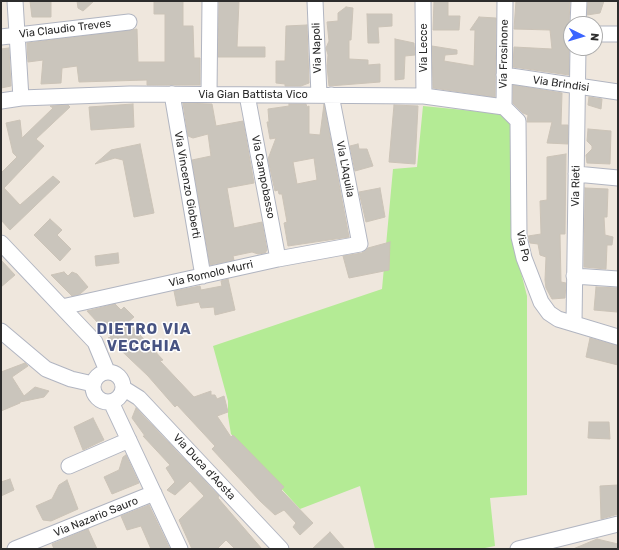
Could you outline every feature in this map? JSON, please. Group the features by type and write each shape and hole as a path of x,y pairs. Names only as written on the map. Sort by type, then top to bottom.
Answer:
{"street":[{"path":"15,1 21,98"},
{"path":"209,94 210,1"},
{"name":"Via Napoli","path":"315,1 325,95"},
{"name":"Via Lecce","path":"423,1 424,96"},
{"name":"Via Frosinone","path":"504,107 505,1"},
{"path":"578,16 579,1"},
{"name":"Via Claudio Treves","path":"1,37 129,22"},
{"path":"603,34 618,34"},
{"name":"Via Rieti","path":"574,324 578,56"},
{"name":"Via Brindisi","path":"504,76 618,92"},
{"name":"Via Gian Battista Vico","path":"1,101 21,98 172,94 424,96 504,107"},
{"name":"Via Vincenzo Gioberti","path":"172,94 203,276"},
{"name":"Via Campobasso","path":"247,95 278,259"},
{"name":"Via L'Aquila","path":"325,95 360,244"},
{"name":"Via Po","path":"504,107 518,121 519,237 524,258 533,284 549,313 574,324 618,337"},
{"path":"576,174 618,178"},
{"path":"1,243 95,342 107,372 99,375 93,384 93,390 98,399 111,402 120,396 123,388"},
{"name":"Via Romolo Murri","path":"62,307 278,259 360,244"},
{"path":"574,276 618,279"},
{"path":"1,331 46,370 71,379 93,384"},
{"name":"Via Duca d'Aosta","path":"107,372 117,375 122,381 123,388 139,398 282,549"},
{"path":"111,402 180,549"},
{"path":"69,466 129,440"},
{"name":"Via Nazario Sauro","path":"15,549 154,494"},
{"path":"518,549 618,524"}],"green space":[{"path":"423,106 504,114 513,122 512,237 527,296 527,495 490,498 495,546 480,549 375,549 360,486 300,509 231,434 228,416 228,401 213,346 382,289 393,169 417,167"}],"building":[{"path":"30,1 51,1 51,17 32,17"},
{"path":"77,1 94,1 83,11 78,8"},
{"path":"183,1 183,26 193,26 194,58 200,58 200,85 147,85 147,80 79,82 77,66 62,68 61,83 41,84 43,60 28,62 27,43 137,29 138,62 165,62 165,14 154,14 154,2"},
{"path":"219,1 239,1 237,47 265,47 265,57 218,57"},
{"path":"434,1 448,1 448,16 460,16 459,30 433,30"},
{"path":"516,1 570,1 569,16 563,16 563,56 569,56 569,75 513,67 514,47 552,49 550,30 514,29"},
{"path":"588,1 604,1 600,13 587,15"},
{"path":"346,7 353,8 351,40 349,40 349,59 368,60 368,65 380,64 380,82 329,86 327,66 328,55 326,48 329,41 327,22 338,21 338,13"},
{"path":"367,14 392,14 392,26 378,27 379,43 368,43"},
{"path":"479,17 496,18 495,97 433,88 432,46 457,50 457,54 445,55 444,61 474,66 475,30 470,30"},
{"path":"307,25 309,83 301,86 285,86 285,84 276,83 276,61 285,61 286,26"},
{"path":"395,39 414,43 415,55 405,56 404,79 395,80"},
{"path":"9,48 11,86 1,88 1,49"},
{"path":"513,85 562,93 561,125 568,125 568,144 547,143 552,122 527,122 528,115 523,113 513,103"},
{"path":"589,97 602,99 601,109 588,105"},
{"path":"183,103 212,104 216,126 243,121 254,183 227,188 234,228 262,222 267,250 265,253 258,254 252,252 233,256 234,260 210,265 192,160 211,156 208,134 193,138 188,136"},
{"path":"133,104 134,127 91,130 89,107"},
{"path":"289,104 306,104 307,107 309,106 309,134 320,135 324,104 349,237 288,246 284,223 287,222 282,194 279,194 278,190 275,191 268,159 276,138 270,139 267,122 269,122 268,109 289,106","holes":["314,158 317,180 297,184 293,162"]},
{"path":"68,105 70,107 36,139 44,146 4,188 20,205 53,176 60,182 10,230 1,220 1,173 17,157 13,153 6,123 20,120 22,138 53,108 50,106"},
{"path":"394,105 418,106 415,164 389,162"},
{"path":"588,129 611,131 610,164 587,163 586,155 592,149 592,146 587,141"},
{"path":"140,144 154,213 134,217 123,160 115,158 95,164 111,150"},
{"path":"358,144 359,149 367,149 373,166 355,171 350,146"},
{"path":"566,154 565,234 560,234 561,282 566,283 565,298 552,299 546,288 546,257 540,255 538,244 530,243 528,236 541,234 540,201 547,200 547,157"},
{"path":"380,188 385,217 366,222 359,192"},
{"path":"585,188 608,189 607,217 604,217 605,235 613,237 612,245 607,245 606,269 584,267"},
{"path":"50,219 62,230 57,235 71,249 60,261 34,235"},
{"path":"390,242 389,270 349,278 343,256 362,253 368,248"},
{"path":"118,253 119,263 96,266 95,256"},
{"path":"1,260 15,275 1,287"},
{"path":"64,272 68,276 72,272 77,274 88,287 80,294 72,296 51,275"},
{"path":"228,279 235,310 215,315 214,307 201,308 199,302 177,306 174,291 200,286 201,290 222,286 221,281"},
{"path":"596,287 618,288 617,312 594,310"},
{"path":"115,304 121,310 124,307 134,317 128,322 163,360 160,361 194,397 211,391 211,395 215,395 217,399 224,396 228,412 217,416 231,437 233,435 284,487 281,490 313,523 300,535 293,527 296,523 284,510 275,515 260,501 212,449 215,446 177,405 175,407 148,376 108,338 111,337 87,311"},
{"path":"590,338 618,346 618,365 586,357"},
{"path":"25,363 28,366 12,377 24,396 35,387 49,391 44,397 20,402 1,411 1,372"},
{"path":"136,408 219,496 218,498 262,549 235,549 226,540 217,549 192,549 179,520 204,496 190,481 175,495 167,490 175,482 166,468 170,465 143,436 145,436 132,418"},
{"path":"93,418 104,440 83,450 74,427"},
{"path":"589,422 609,422 610,439 588,438"},
{"path":"126,455 139,483 112,494 104,477 119,470 123,457"},
{"path":"10,479 14,490 1,496 1,482"},
{"path":"67,480 78,509 51,521 43,520 36,506 52,499 59,485"},
{"path":"618,485 618,514 601,519 600,486"},
{"path":"149,505 170,549 151,549 141,526 127,530 121,516"},
{"path":"88,529 97,549 54,549 52,544"},
{"path":"330,532 345,549 312,549"},
{"path":"597,539 618,544 618,549 573,549"}],"district":[{"name":"DIETRO VIA VECCHIA","path":"144,338"}]}
